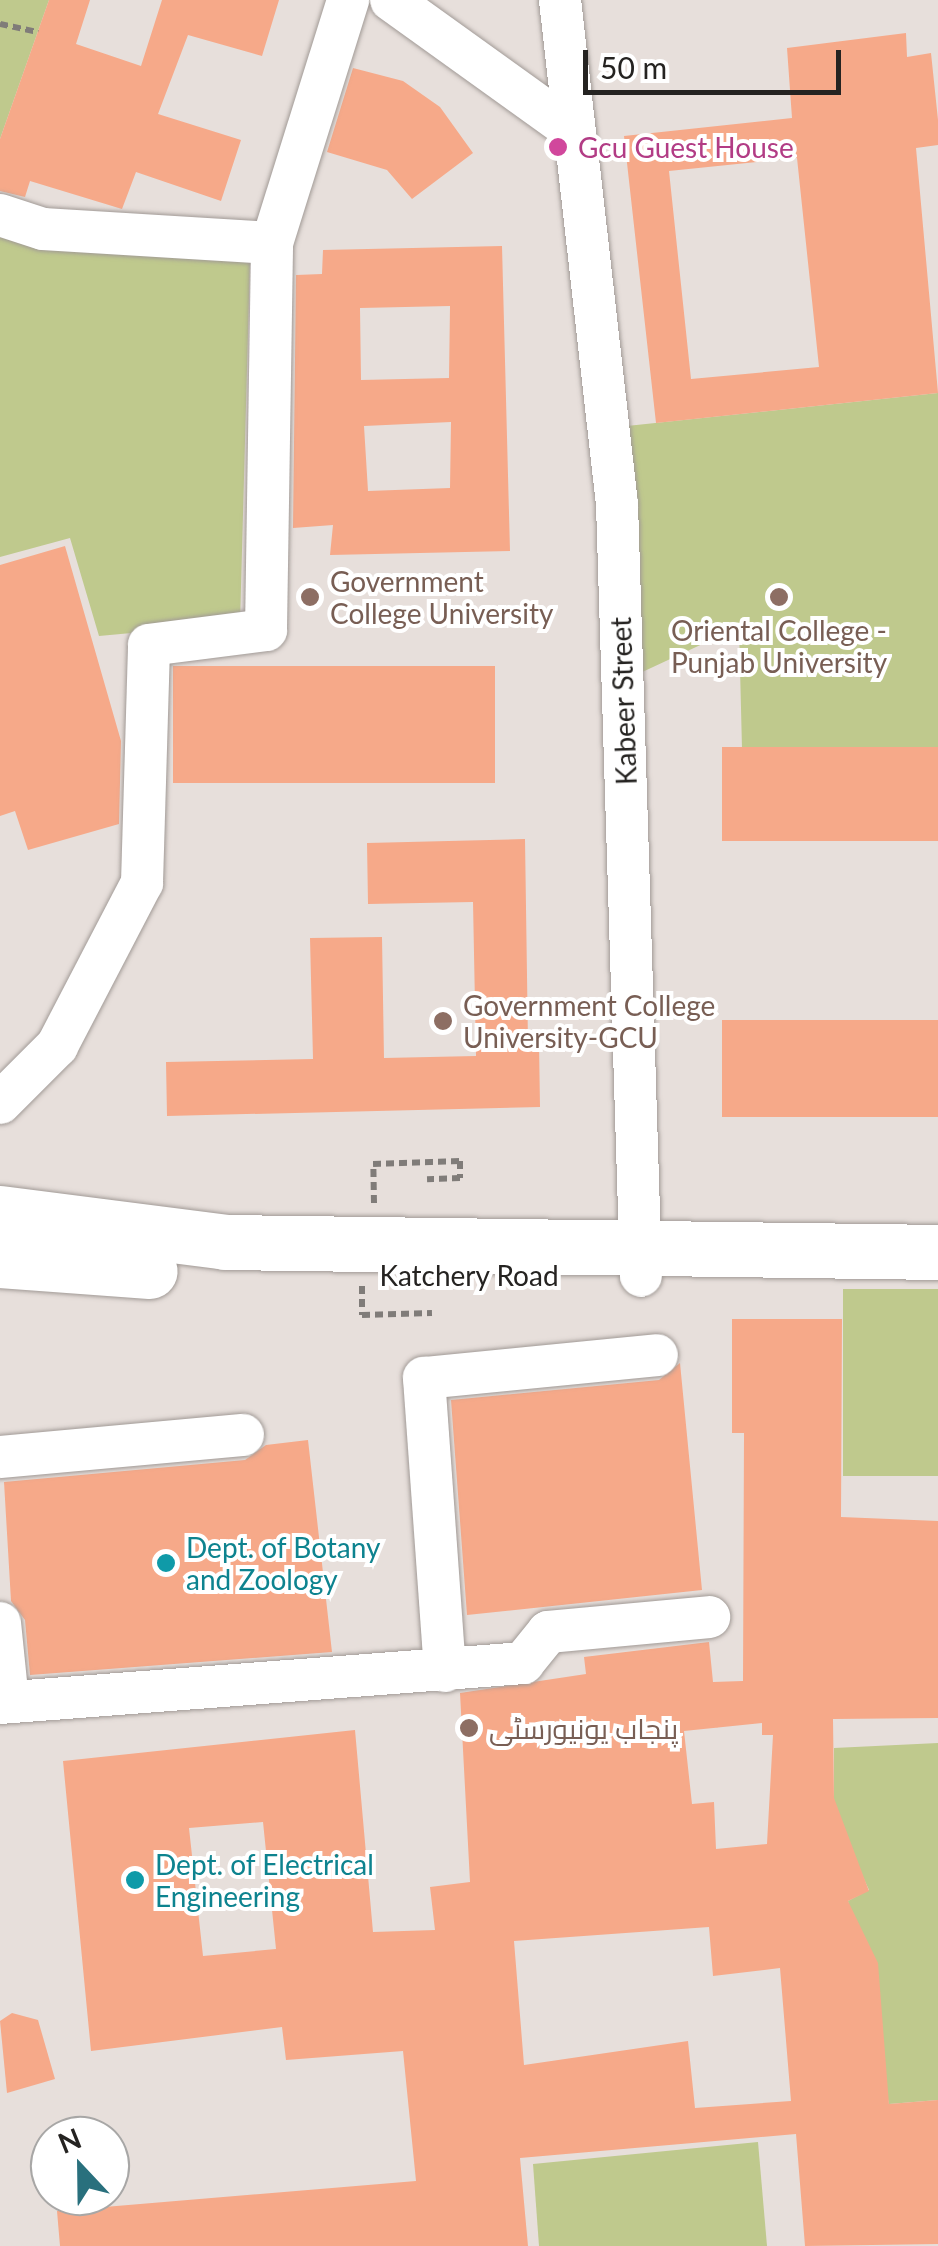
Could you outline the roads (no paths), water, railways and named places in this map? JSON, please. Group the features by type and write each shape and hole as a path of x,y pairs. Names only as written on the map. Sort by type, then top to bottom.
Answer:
{"main road":[{"path":"0,1213 225,1242 640,1260 938,1252"},
{"name":"Katchery Road","path":"9,1265 361,1274 640,1260 938,1279"}],"street":[{"path":"0,1103 57,1046 142,883 149,645 266,630 272,243 348,0"},
{"path":"391,0 569,128"},
{"name":"Kabeer Street","path":"560,0 569,128 617,504 640,1260"},
{"path":"0,215 43,229 272,243"},
{"path":"444,1671 424,1378 656,1356"},
{"path":"0,1457 243,1435"},
{"path":"0,1622 4,1703 523,1663 548,1632 709,1616"}],"place":[{"name":"Gcu Guest House","path":"558,147"},
{"name":"Government College University","path":"310,597"},
{"name":"Oriental College - Punjab University","path":"779,597"},
{"name":"Government College University-GCU","path":"443,1021"},
{"name":"Dept. of Botany and Zoology","path":"166,1563"},
{"name":"پنجاب یونیورسٹی","path":"469,1728"},
{"name":"Dept. of Electrical Engineering","path":"135,1880"}]}
